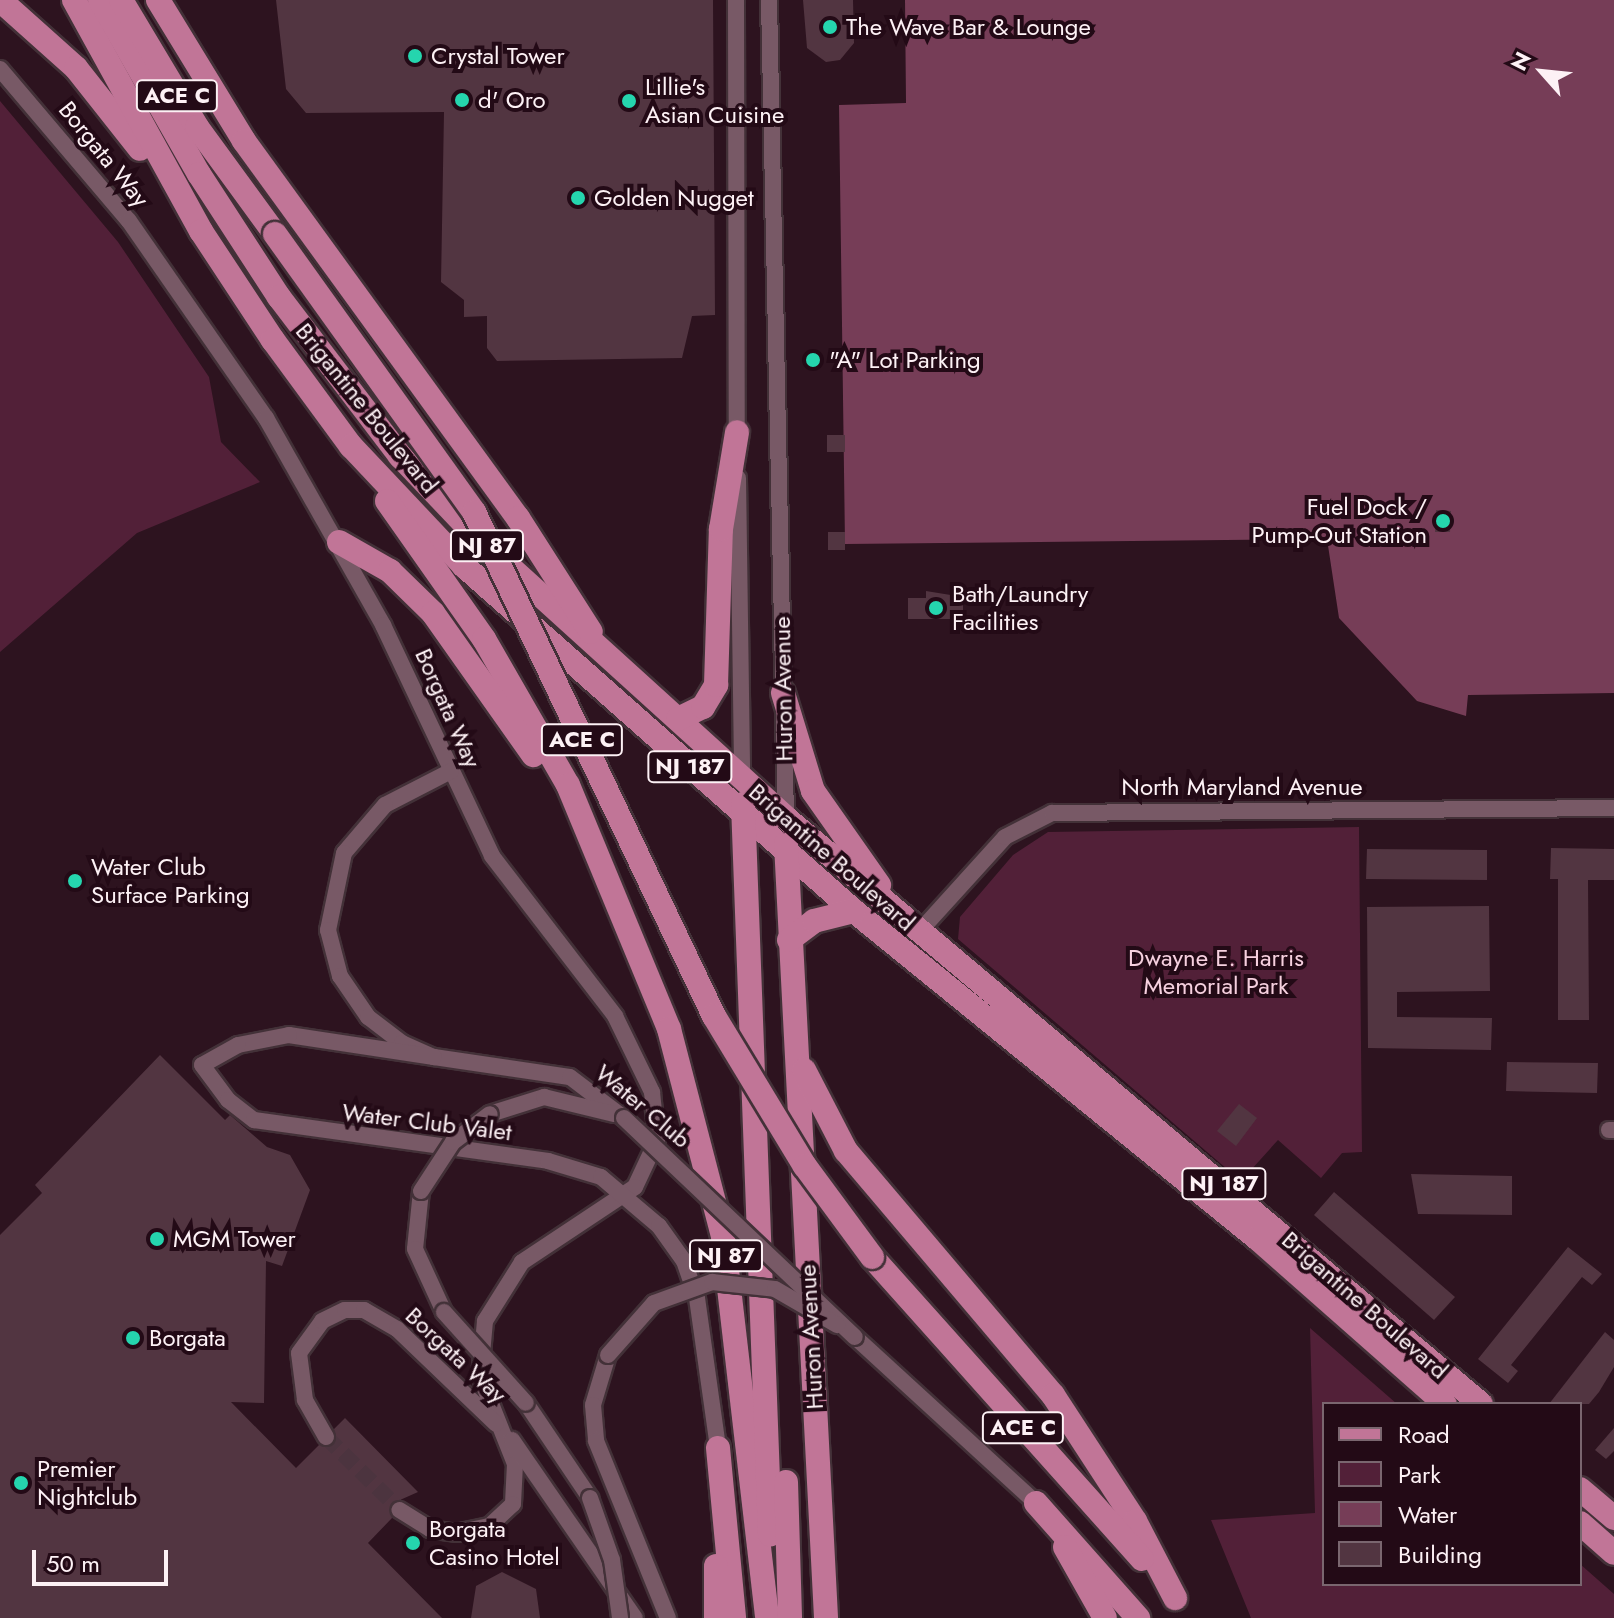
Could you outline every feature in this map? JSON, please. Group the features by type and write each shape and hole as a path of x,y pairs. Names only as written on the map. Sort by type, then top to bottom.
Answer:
{"main road":[{"path":"0,0 95,88 201,231"},
{"name":"Brigantine Boulevard","path":"74,0 201,231 351,446 505,606 854,911 1093,1110 1258,1239 1443,1402"},
{"name":"Brigantine Boulevard","path":"100,0 215,200 358,404 482,542 786,818 913,927 1112,1088 1479,1402"},
{"name":"ACE C","path":"121,0 241,187 463,492 714,1016 805,1166 872,1257 1180,1608"},
{"path":"158,0 244,141 504,498 610,661"},
{"path":"678,719 703,707 716,685 721,529 737,432"},
{"name":"NJ 87","path":"351,446 492,652 598,848 686,1080 723,1236 775,1617"},
{"path":"339,542 375,560 433,613 598,848"},
{"path":"783,693 817,798 913,927"},
{"name":"Huron Avenue","path":"742,778 775,1617"},
{"name":"Huron Avenue","path":"786,818 789,940 826,1618"},
{"path":"789,940 814,921 854,911"},
{"path":"795,1039 825,1122 1053,1395 1135,1521 1180,1608"},
{"path":"1093,1110 1112,1088"},
{"path":"716,1618 718,1448"},
{"path":"718,1448 734,1618"},
{"path":"1582,1491 1614,1518"},
{"path":"1036,1503 1105,1618"},
{"path":"1036,1503 1138,1618"},
{"path":"1582,1525 1614,1553"}],"street":[{"name":"Huron Avenue","path":"736,0 742,778"},
{"name":"Huron Avenue","path":"769,0 786,818"},
{"name":"Borgata Way","path":"0,69 182,292 339,542 508,883 600,994 641,1062 656,1106 657,1140 627,1196 533,1252 496,1296 479,1363 518,1480 502,1517 457,1533 430,1529 400,1510"},
{"name":"Water Club","path":"451,771 398,795 362,826 338,868 329,916 333,962 357,1006 390,1036 434,1057 570,1077 624,1118 1036,1503"},
{"name":"North Maryland Avenue","path":"913,927 1005,837 1052,813 1614,808"},
{"name":"Water Club Valet","path":"434,1057 289,1035 238,1045 202,1065 228,1100 254,1120 568,1165 627,1196 669,1237 689,1273 718,1448"},
{"name":"Borgata Way","path":"620,1618 612,1560 590,1498 526,1403 444,1312 415,1249 421,1191 453,1142 490,1114 544,1097 624,1118"},
{"path":"668,1618 596,1441 593,1405 608,1355 654,1303 712,1282 775,1289 855,1337"},
{"name":"Borgata Way","path":"326,1437 305,1400 299,1353 322,1321 345,1310 364,1310 397,1329 501,1428 635,1618"}],"green space":[{"path":"0,101 118,242 209,377 221,442 260,482 137,533 0,652"},
{"name":"Dwayne E. Harris Memorial Park","path":"1359,827 1362,1152 1342,1153 1321,1178 1278,1140 1241,1181 958,939 960,917 1013,855 1048,832"},
{"path":"1310,1328 1395,1402 1322,1402 1322,1586 1582,1586 1582,1566 1614,1594 1614,1618 1251,1618 1211,1520 1315,1513"}],"water":[{"path":"905,0 1614,0 1614,693 1468,695 1466,716 1417,701 1339,618 1327,539 845,544 839,105 906,103"}],"building":[{"name":"Golden Nugget","path":"276,0 713,0 715,315 692,316 682,358 497,361 487,348 487,316 464,317 464,300 441,282 444,112 306,113 286,89"},
{"path":"803,0 853,0 854,43 840,60 826,62 807,48"},
{"path":"827,435 845,435 845,452 827,452"},
{"name":"Fuel Dock / Pump-Out Station","path":"1436,510 1451,511 1450,532 1435,532"},
{"path":"828,532 845,532 845,550 828,550"},
{"name":"Bath/Laundry Facilities","path":"926,591 963,597 963,619 908,619 908,598 926,598"},
{"path":"1551,848 1614,849 1614,880 1588,880 1589,1020 1558,1020 1558,879 1550,879"},
{"path":"1367,849 1487,850 1487,880 1366,879"},
{"path":"1489,906 1490,991 1397,992 1397,1017 1492,1018 1491,1050 1368,1048 1367,907"},
{"name":"Borgata","path":"160,1055 225,1120 230,1115 267,1147 290,1155 310,1190 282,1266 266,1261 264,1403 231,1402 296,1468 319,1445 335,1443 334,1429 345,1418 418,1492 391,1504 392,1518 368,1543 442,1618 0,1618 0,1235 42,1193 35,1185"},
{"path":"1507,1062 1598,1063 1597,1093 1506,1091"},
{"path":"1239,1104 1257,1118 1236,1146 1217,1131"},
{"path":"1411,1174 1512,1176 1512,1215 1418,1214"},
{"path":"1334,1192 1455,1297 1434,1320 1314,1215"},
{"path":"1568,1247 1602,1274 1592,1285 1582,1277 1511,1365 1518,1371 1508,1383 1478,1359"},
{"path":"1605,1332 1614,1340 1614,1367 1589,1404 1551,1402"},
{"path":"1614,1428 1614,1451 1606,1459 1595,1450"},
{"path":"502,1572 536,1589 540,1618 471,1618 476,1586"}],"tunnel":[{"path":"326,1437 400,1510"}],"place":[{"name":"The Wave Bar & Lounge","path":"830,27"},
{"name":"Crystal Tower","path":"415,56"},
{"name":"d' Oro","path":"462,100"},
{"name":"Lillie's Asian Cuisine","path":"629,101"},
{"name":"Golden Nugget","path":"578,198"},
{"name":"\"A\" Lot Parking","path":"813,360"},
{"name":"Fuel Dock / Pump-Out Station","path":"1443,521"},
{"name":"Bath/Laundry Facilities","path":"936,608"},
{"name":"Water Club Surface Parking","path":"75,881"},
{"name":"MGM Tower","path":"157,1239"},
{"name":"Borgata","path":"133,1338"},
{"name":"Premier Nightclub","path":"21,1483"},
{"name":"Borgata Casino Hotel","path":"413,1543"}]}
